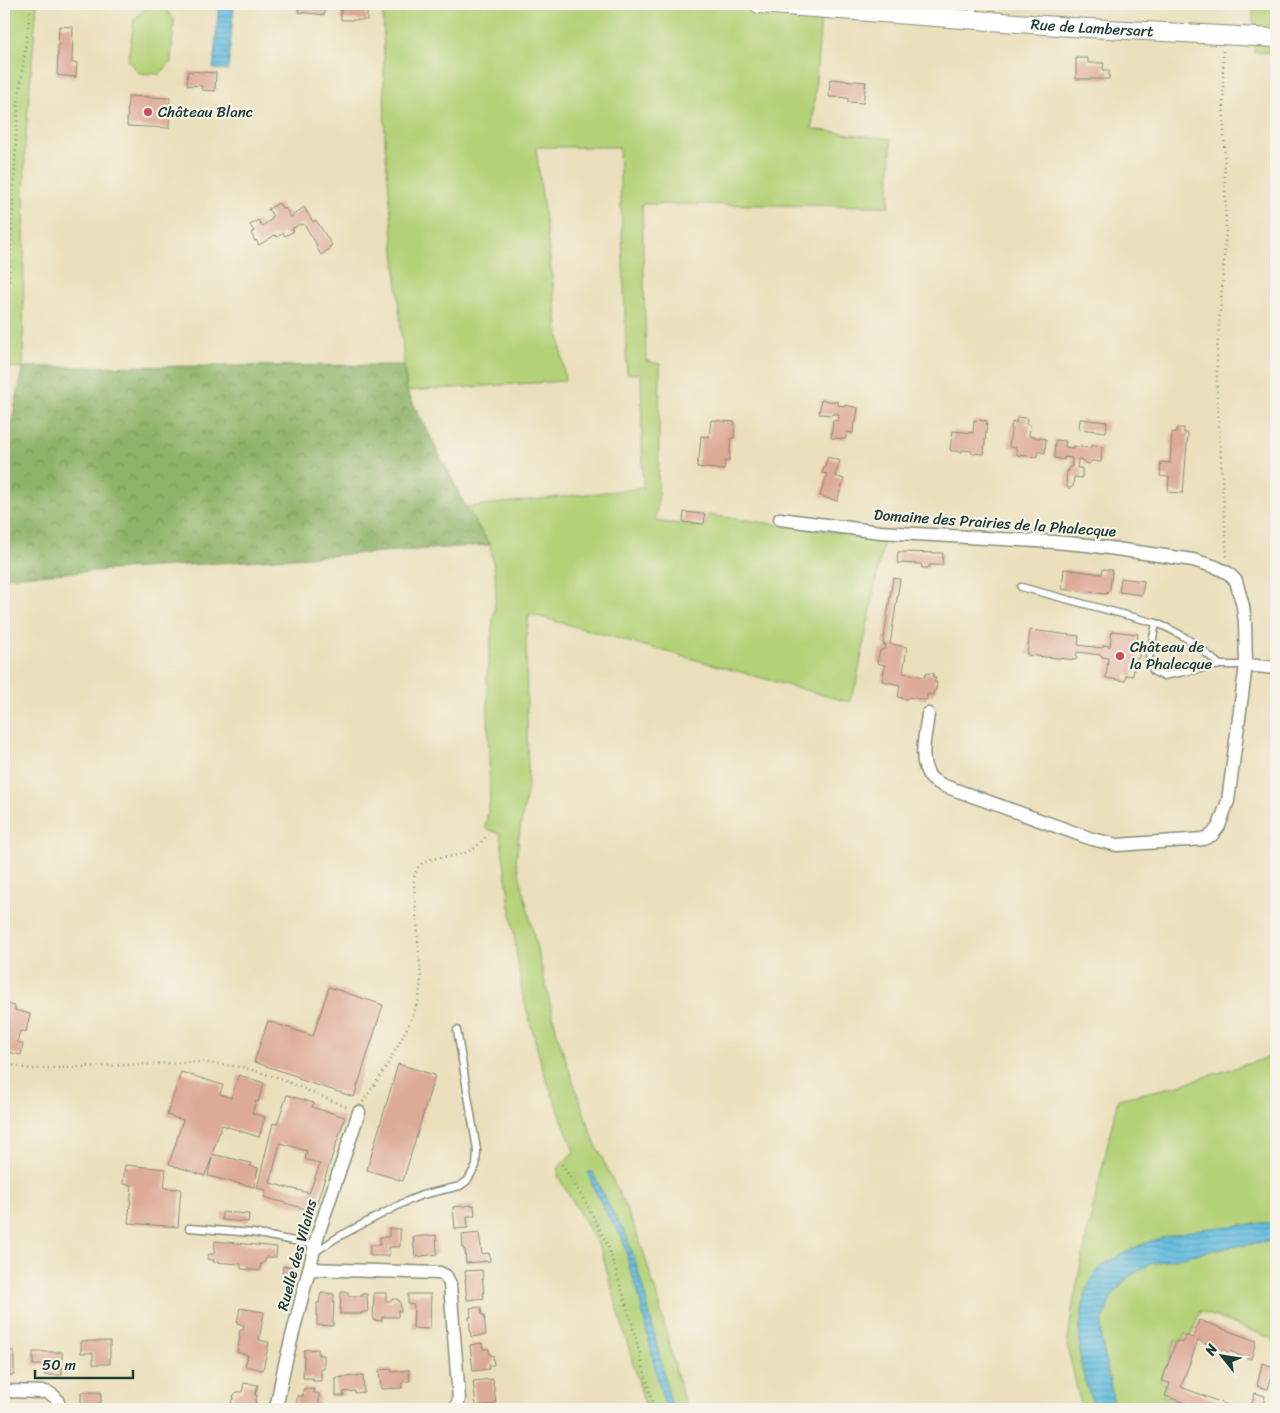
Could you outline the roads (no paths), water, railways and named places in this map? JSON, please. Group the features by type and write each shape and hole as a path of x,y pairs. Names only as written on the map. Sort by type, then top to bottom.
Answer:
{"main road":[{"name":"Rue de Lambersart","path":"759,4 973,12 1224,36 1276,38"}],"street":[{"name":"Domaine des Prairies de la Phalecque","path":"780,519 880,532 1095,546 1193,560 1216,567 1228,573 1236,582 1243,606 1246,666"},
{"path":"928,714 924,764 932,778 942,785 1117,845 1203,839 1212,835 1219,826 1228,800 1246,666 1276,668"},
{"name":"Ruelle des Vilains","path":"276,1409 284,1368 314,1249 359,1112"},
{"path":"310,1269 440,1273 446,1276 450,1284 460,1399 454,1409"},
{"path":"4,1391 50,1393 56,1398 59,1409"}],"lane":[{"path":"1021,587 1156,623 1176,631 1196,644 1220,665"},
{"path":"1156,623 1149,658 1154,672 1163,676 1220,665 1246,666"},
{"path":"189,1228 252,1233 314,1249 405,1202 422,1195 460,1186 467,1181 476,1166 477,1150 457,1030"}],"water":[{"path":"219,4 234,4 228,70 213,69"},
{"path":"588,1172 593,1172 607,1203 627,1236 647,1302 673,1409 666,1409 638,1292 621,1236 593,1187"},
{"path":"1276,1222 1276,1242 1223,1248 1150,1264 1127,1278 1111,1298 1102,1322 1101,1338 1115,1409 1095,1409 1083,1373 1080,1333 1081,1317 1088,1288 1101,1267 1132,1249 1172,1235 1213,1228"}],"place":[{"name":"Château Blanc","path":"148,112"},
{"name":"Château de la Phalecque","path":"1120,656"}]}
